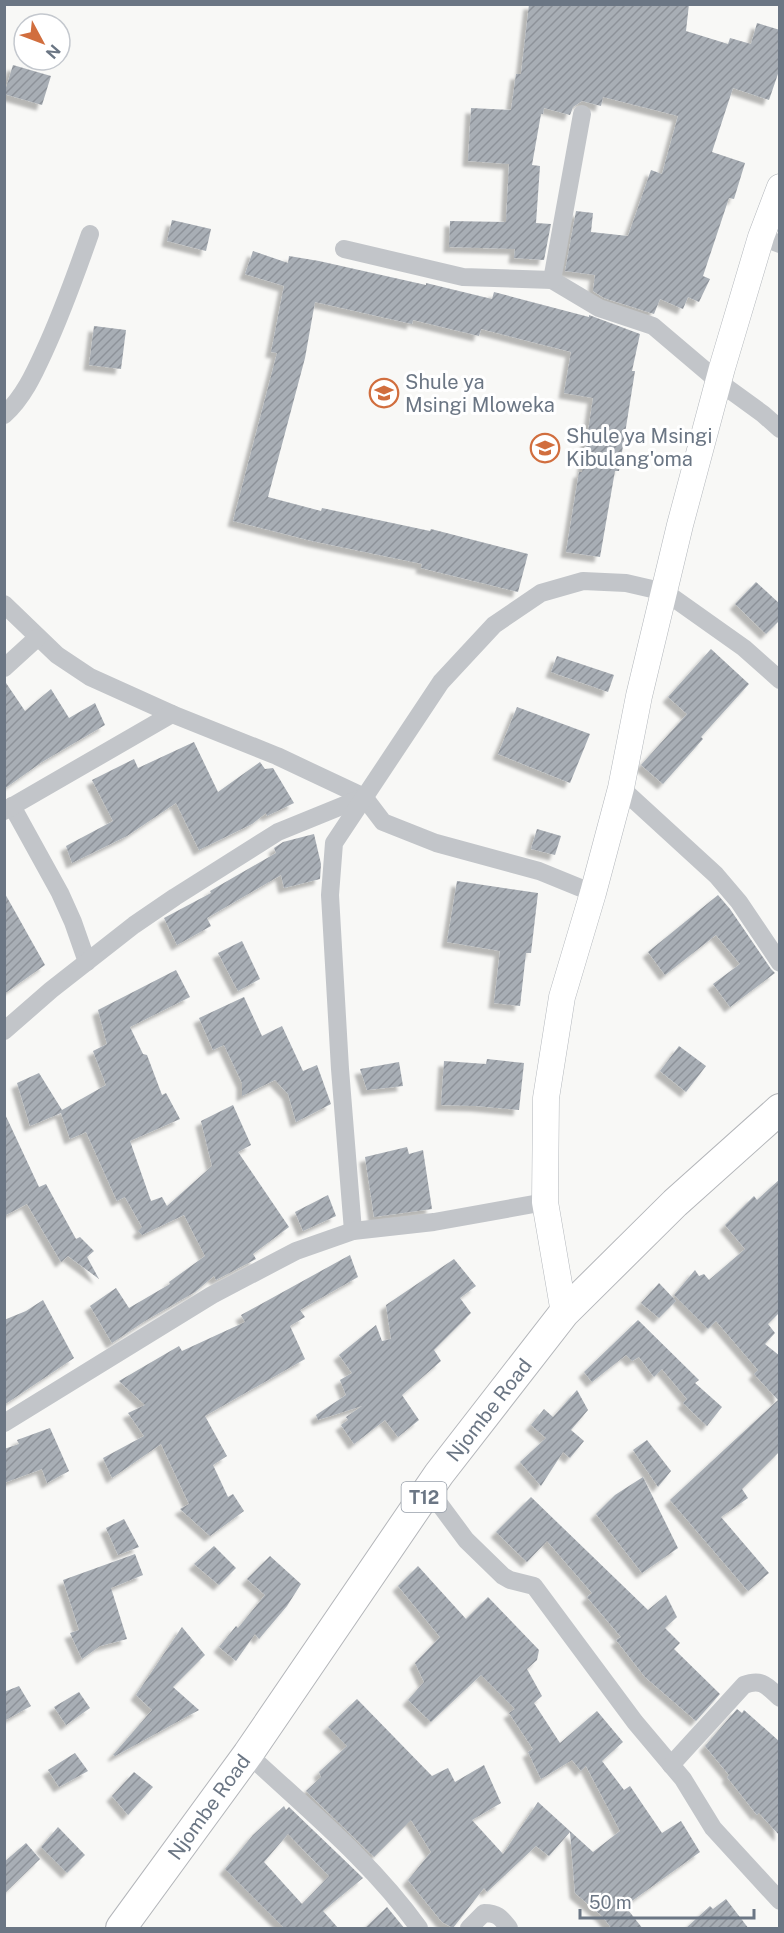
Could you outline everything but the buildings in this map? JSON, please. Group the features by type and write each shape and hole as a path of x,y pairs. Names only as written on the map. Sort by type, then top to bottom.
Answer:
{"highway":[{"name":"Njombe Road","path":"121,1929 248,1754 429,1490 564,1313 675,1203 779,1111"}],"main road":[{"path":"564,1313 545,1202 547,1088 562,998 621,788 639,696 680,525 719,382 770,241 780,187"}],"street":[{"path":"552,280 582,114"},
{"path":"4,415 31,380 69,293 90,234"},
{"path":"344,249 463,277 552,280 599,308 653,326 719,382 780,429"},
{"path":"353,1231 340,1069 330,895 334,843 441,682 494,625 541,593 583,581 626,583 665,592 744,648 780,680"},
{"path":"4,604 57,655 90,677 172,714 277,756 364,797 383,822 436,843 539,871 593,893"},
{"path":"4,668 37,638"},
{"path":"87,962 60,893 8,808 172,714"},
{"path":"621,788 716,875 739,902 780,963"},
{"path":"4,1031 134,925 175,897 278,832 364,797"},
{"path":"4,1423 212,1295 296,1251 353,1231 434,1222 545,1202"},
{"path":"429,1490 465,1540 502,1576 534,1586 635,1722 683,1779 713,1828 780,1901"},
{"path":"671,1765 744,1685 754,1681 761,1683 780,1698"},
{"path":"248,1754 350,1848 404,1907 419,1929"},
{"path":"470,1929 484,1913 494,1913 509,1929"}],"place":[{"name":"Shule ya Msingi Mloweka","path":"384,393"},
{"name":"Shule ya Msingi Kibulang'oma","path":"545,448"}]}
